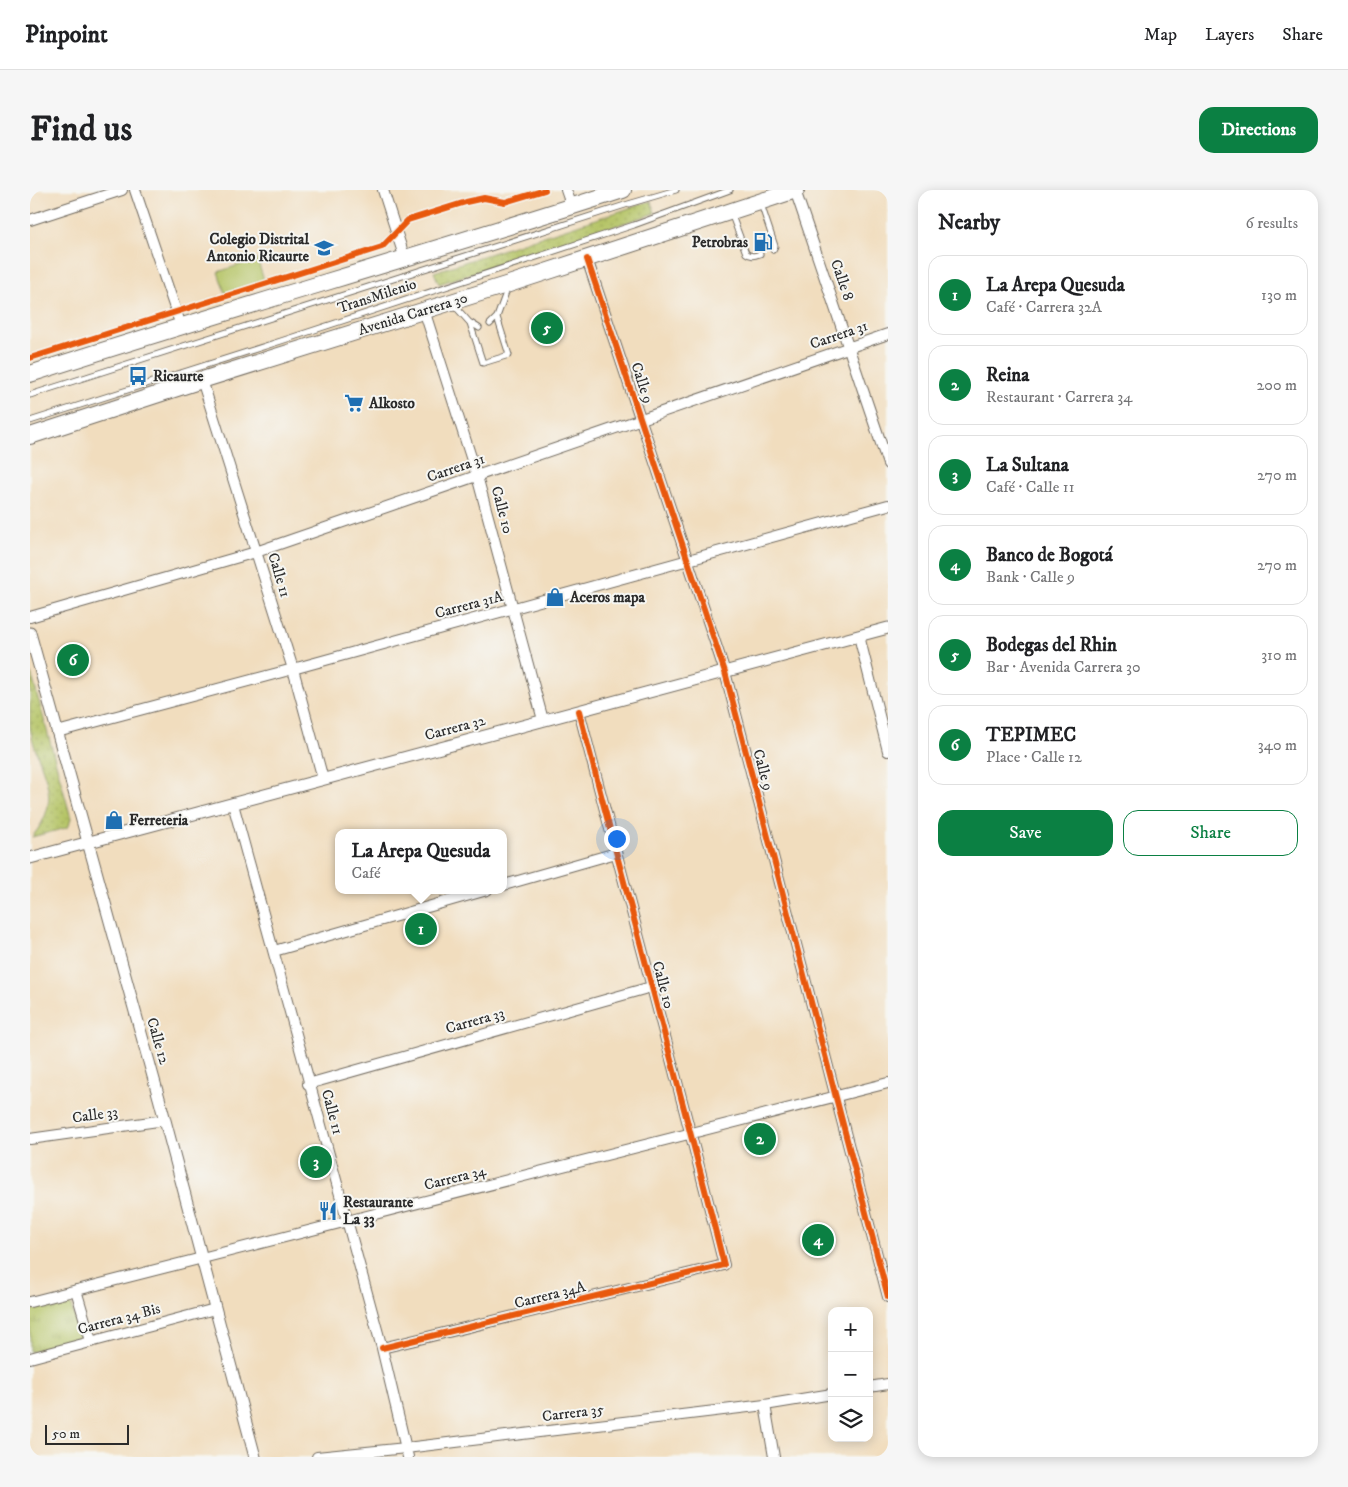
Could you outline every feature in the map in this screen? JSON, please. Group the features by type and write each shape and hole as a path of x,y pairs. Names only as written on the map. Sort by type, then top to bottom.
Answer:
{"highway":[{"path":"30,374 623,190"},
{"name":"Avenida Carrera 30","path":"30,436 587,259 796,190"}],"street":[{"path":"30,220 122,190"},
{"path":"135,190 181,326"},
{"path":"383,190 405,259"},
{"path":"566,190 572,206"},
{"name":"Calle 8","path":"796,190 888,464"},
{"name":"Calle 9","path":"587,259 725,672 888,1297"},
{"name":"Calle 10","path":"424,310 478,476 543,720"},
{"name":"Carrera 31","path":"30,617 256,552 888,334"},
{"name":"Calle 11","path":"202,380 293,669 323,780"},
{"name":"Carrera 31A","path":"57,732 888,505"},
{"name":"Carrera 32","path":"30,858 888,628"},
{"name":"Calle 12","path":"30,633 33,655 88,843 255,1457"},
{"path":"858,636 888,751"},
{"name":"Calle 10","path":"579,711 724,1266"},
{"name":"Calle 11","path":"233,804 274,951 308,1084 382,1348 407,1452"},
{"path":"507,885 616,853"},
{"path":"274,951 473,894"},
{"name":"Carrera 33","path":"308,1084 651,987"},
{"name":"Carrera 34","path":"30,1302 888,1083"},
{"name":"Calle 33","path":"30,1139 164,1120"},
{"name":"Carrera 34A","path":"382,1348 724,1266"},
{"path":"76,1290 91,1342"},
{"name":"Carrera 34 Bis","path":"30,1358 215,1309"},
{"path":"873,1386 888,1384"},
{"name":"Carrera 35","path":"317,1457 407,1452 765,1405 828,1395"},
{"path":"765,1405 774,1457"}],"lane":[{"name":"TransMilenio","path":"30,395 676,190"},
{"name":"TransMilenio","path":"30,421 634,225 730,190"},
{"path":"760,202 775,246 773,250"},
{"path":"730,213 746,252 750,256 760,254"},
{"path":"490,324 497,317 509,284"},
{"path":"451,302 470,323 479,328"},
{"path":"470,323 483,363 509,355 497,317"}],"green space":[{"path":"651,201 655,213 439,284 434,272"},
{"path":"257,259 264,280 225,293 218,272"},
{"path":"30,673 71,818 69,826 66,828 32,837 42,822 49,795 30,727"},
{"path":"69,1299 81,1338 30,1352 30,1311"}],"cycle path":[{"path":"30,358 382,247 408,220 484,198 505,202 545,190"},
{"path":"587,259 725,672 888,1297"},
{"path":"382,1348 724,1265 579,711"}],"place":[{"name":"Petrobras","path":"763,242"},
{"name":"Colegio Distrital Antonio Ricaurte","path":"324,248"},
{"name":"Bodegas del Rhin","path":"547,328"},
{"name":"Ricaurte","path":"138,376"},
{"name":"Alkosto","path":"354,403"},
{"name":"Aceros mapa","path":"555,597"},
{"name":"TEPIMEC","path":"73,660"},
{"name":"Ferreteria","path":"114,820"},
{"name":"La Arepa Quesuda","path":"421,929"},
{"name":"Reina","path":"760,1139"},
{"name":"La Sultana","path":"316,1162"},
{"name":"Restaurante La 33","path":"328,1211"},
{"name":"Banco de Bogotá","path":"818,1240"}]}
